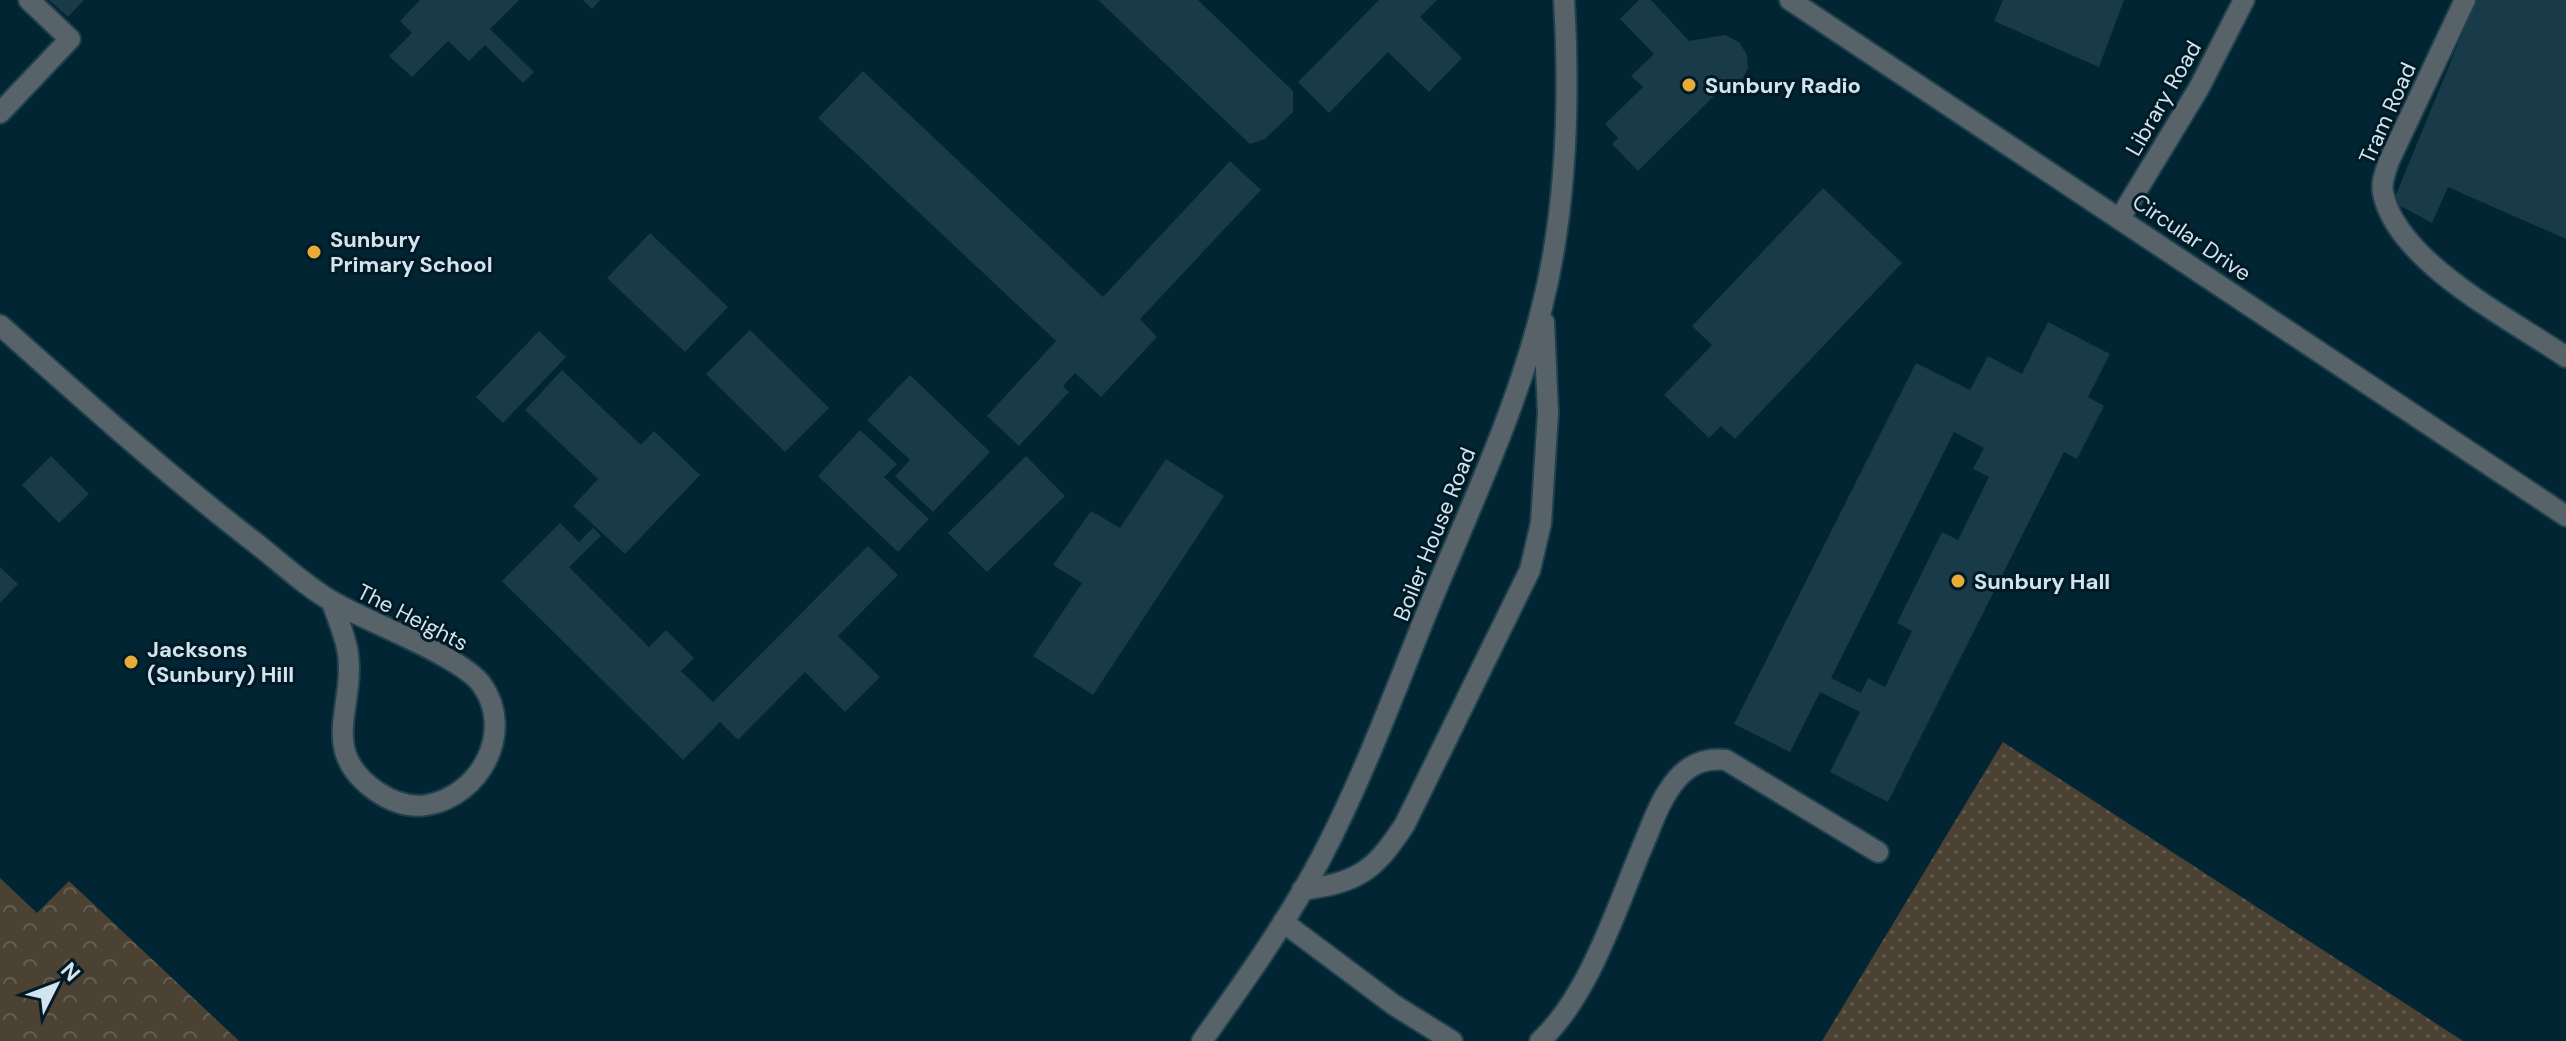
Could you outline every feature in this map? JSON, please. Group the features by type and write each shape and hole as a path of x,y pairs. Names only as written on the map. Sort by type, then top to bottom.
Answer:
{"street":[{"path":"0,113 70,39 29,0"},
{"name":"Boiler House Road","path":"1202,1041 1283,922 1341,816 1392,702 1515,397 1543,306 1565,152 1568,69 1564,0"},
{"name":"Circular Drive","path":"1790,0 2566,516"},
{"name":"Library Road","path":"2120,218 2199,88 2244,0"},
{"name":"Tram Road","path":"2465,0 2389,161 2383,179 2383,195 2403,233 2441,272 2566,357"},
{"path":"1302,890 1341,885 1367,873 1385,855 1405,824 1514,608 1530,570 1541,523 1548,413 1543,306"},
{"name":"The Heights","path":"0,325 128,439 332,602 459,666 482,684 493,714 495,745 478,775 459,794 438,803 416,807 391,801 366,783 346,758 340,728 348,653 332,602"},
{"path":"1540,1041 1572,1002 1612,919 1660,801 1679,776 1705,758 1726,760 1878,852"},
{"path":"1283,922 1394,1005 1452,1041"}],"green space":[{"path":"2003,742 2463,1041 1822,1041"},
{"path":"0,878 37,913 69,881 239,1041 0,1041"}],"building":[{"path":"49,0 84,0 68,17"},
{"path":"420,0 519,0 490,29 534,72 523,83 485,45 469,61 448,41 412,77 389,56 412,33 400,21"},
{"path":"583,0 600,0 592,9"},
{"path":"1098,0 1198,0 1293,91 1293,112 1265,139 1250,144"},
{"path":"1379,0 1437,0 1420,17 1462,58 1429,92 1388,52 1329,113 1298,82"},
{"name":"Sunbury Radio","path":"1639,0 1651,0 1689,41 1725,35 1739,42 1747,55 1748,68 1741,82 1729,92 1716,94 1638,171 1612,144 1618,138 1605,124 1643,87 1631,76 1654,54 1620,19"},
{"path":"2003,0 2124,0 2099,67 1994,21"},
{"path":"2476,0 2566,0 2566,239 2448,187 2432,223 2393,202"},
{"path":"863,71 1103,297 1230,161 1261,190 1140,319 1157,337 1101,397 1075,373 1063,386 1069,392 1019,446 987,416 1056,341 818,118"},
{"path":"1823,188 1902,263 1735,439 1721,426 1709,438 1664,395 1712,345 1692,326"},
{"path":"650,233 728,307 685,352 607,278"},
{"name":"Sunbury Hall","path":"2048,322 2110,354 2088,397 2104,406 2077,459 2064,452 1888,802 1830,772 1860,712 1820,692 1790,752 1734,724 1916,363 1970,390 1988,356 2022,374","holes":["1954,432 1984,448 1973,469 1989,477 1958,540 1942,532 1897,623 1912,631 1885,687 1868,678 1861,693 1831,678"]},
{"path":"750,330 829,408 785,452 706,374"},
{"path":"539,331 566,357 503,423 476,397"},
{"path":"562,370 641,445 654,431 700,475 625,554 573,506 598,479 525,410"},
{"path":"910,375 990,452 933,512 895,476 910,460 867,420"},
{"path":"860,430 897,464 884,477 929,519 898,552 818,476"},
{"path":"51,456 89,494 59,523 22,485"},
{"path":"1026,456 1065,496 987,572 948,533"},
{"path":"1166,459 1224,496 1093,695 1033,656 1082,583 1053,565 1091,511 1120,528"},
{"path":"560,523 579,542 593,528 601,536 569,567 649,647 666,630 694,658 681,671 713,702 868,546 898,575 838,636 880,677 845,712 805,672 738,740 720,722 683,760 502,581"},
{"path":"0,567 18,584 0,603"}],"place":[{"name":"Sunbury Radio","path":"1689,85"},
{"name":"Sunbury Primary School","path":"314,252"},
{"name":"Sunbury Hall","path":"1958,581"},
{"name":"Jacksons (Sunbury) Hill","path":"131,662"}]}
